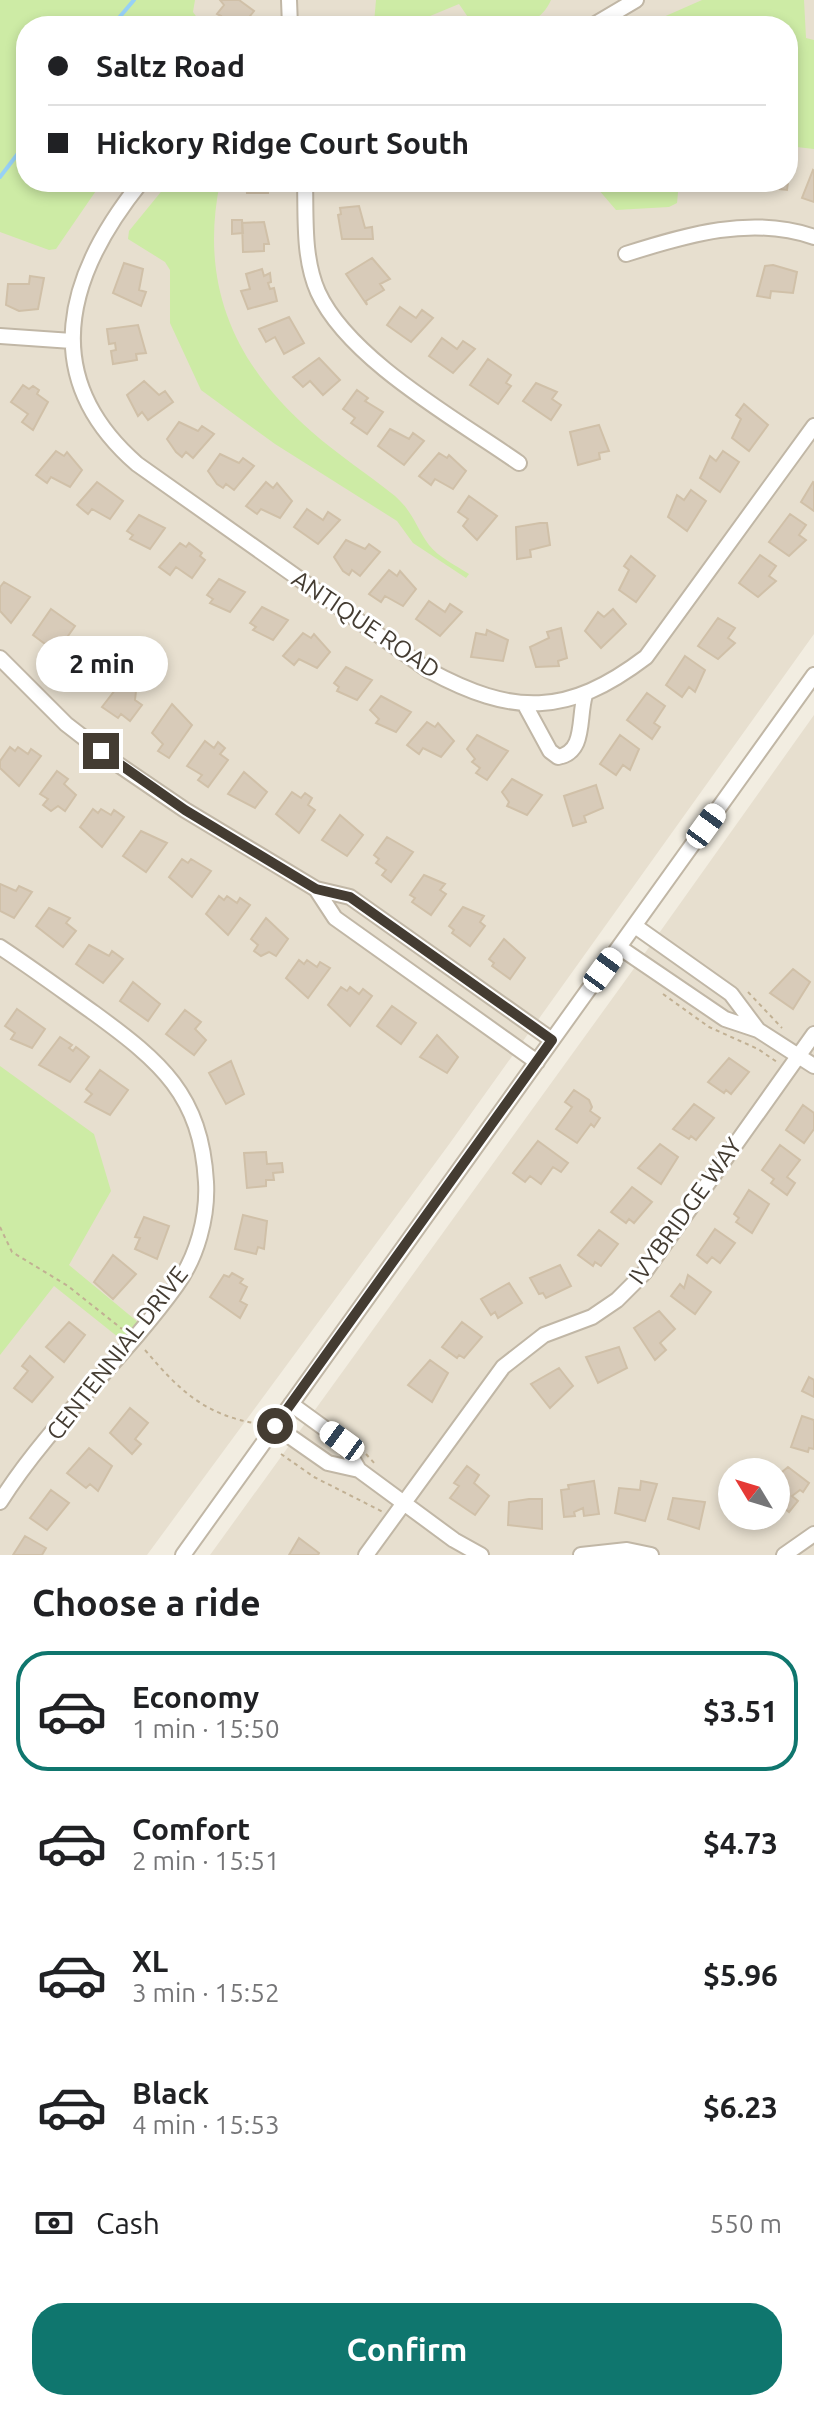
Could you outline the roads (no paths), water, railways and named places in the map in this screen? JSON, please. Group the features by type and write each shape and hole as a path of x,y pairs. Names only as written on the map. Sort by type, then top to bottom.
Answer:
{"street":[{"path":"609,16 636,0"},
{"name":"ANTIQUE ROAD","path":"134,192 87,264 75,302 72,341 80,381 93,412 116,445 137,464 428,670 465,690 491,699 525,705 585,695 617,679 646,657 814,426"},
{"path":"305,192 307,249 317,290 341,328 371,358 519,463"},
{"path":"626,254 686,235 745,227 814,237"},
{"path":"0,336 72,341"},
{"path":"0,658 66,724 119,765 185,810 316,889 350,897 552,1040"},
{"path":"183,1555 814,675"},
{"path":"525,705 550,751 558,757 570,755 577,747 585,695"},
{"path":"316,889 335,918 537,1062"},
{"path":"635,926 731,994 758,1030"},
{"path":"387,955 402,934"},
{"name":"CENTENNIAL DRIVE","path":"0,947 151,1054 176,1086 193,1118 204,1153 207,1196 200,1236 178,1284 0,1501"},
{"path":"619,947 725,1019 758,1030 814,1066"},
{"name":"IVYBRIDGE WAY","path":"366,1555 492,1379 515,1355 544,1335 605,1309 644,1273 814,1034"},
{"path":"291,1404 342,1441 359,1470 403,1504 481,1555"},
{"path":"275,1426 328,1463 359,1470"},
{"path":"784,1555 814,1534"},
{"path":"581,1555 627,1550 651,1555"}],"waterway":[{"path":"120,16 134,0"},
{"path":"0,177 16,156"}]}
